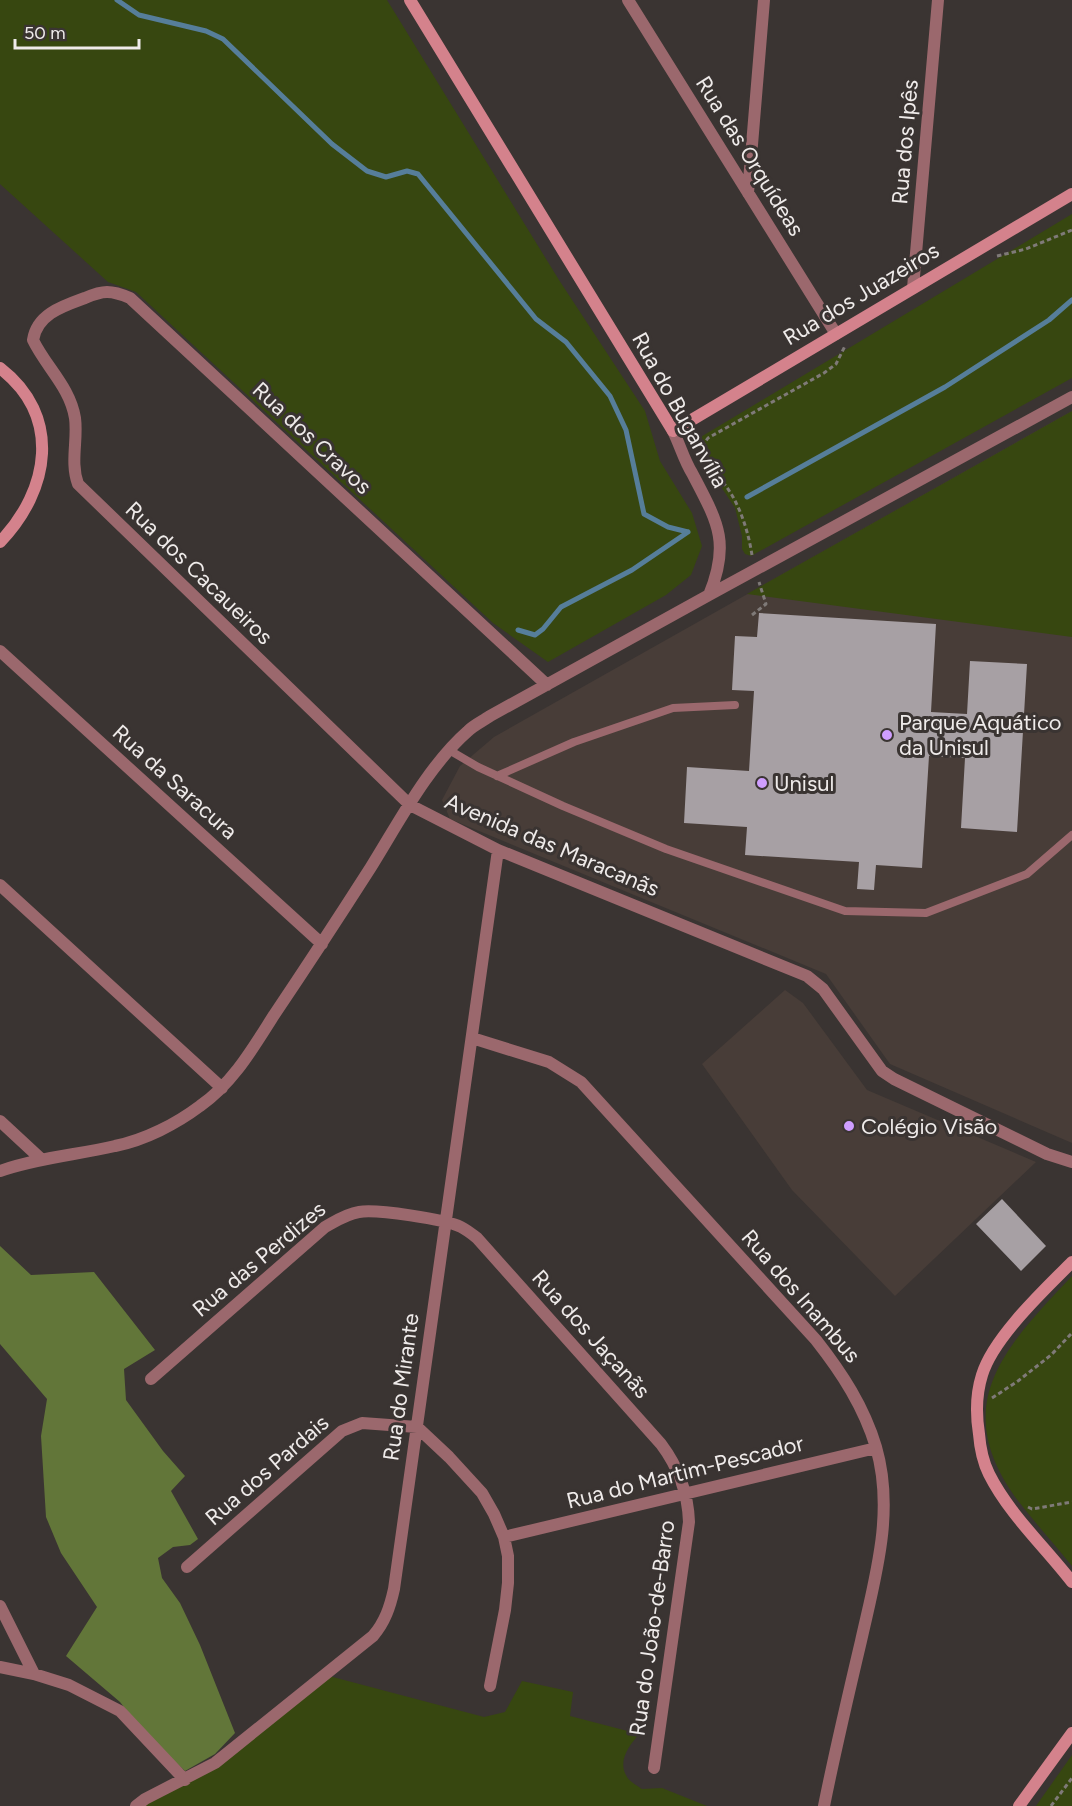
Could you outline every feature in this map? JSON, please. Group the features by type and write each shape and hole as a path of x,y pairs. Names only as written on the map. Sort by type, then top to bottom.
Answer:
{"street":[{"name":"Rua do Buganvília","path":"410,0 673,431 711,510 719,540 721,557 718,573 709,595"},
{"name":"Rua das Orquídeas","path":"628,0 836,334"},
{"path":"748,193 764,0"},
{"name":"Rua dos Ipês","path":"914,288 938,0"},
{"name":"Rua dos Juazeiros","path":"673,431 1072,194"},
{"name":"Rua dos Cravos","path":"34,332 46,316 66,304 109,291 130,298 547,685"},
{"name":"Rua dos Cacaueiros","path":"34,332 33,340 36,347 56,374 71,404 75,418 75,474 78,484 410,805"},
{"path":"0,368 25,391 36,411 42,433 42,459 35,485 22,515 0,542"},
{"path":"410,805 448,750 469,730 490,716 1072,397"},
{"name":"Rua da Saracura","path":"0,651 322,944"},
{"name":"Avenida das Maracanãs","path":"0,1171 41,1159 117,1146 140,1139 170,1125 200,1106 222,1088 242,1065 410,805 498,850 807,976 823,989 882,1071 903,1084 1047,1154 1072,1162"},
{"name":"Rua do Mirante","path":"136,1806 215,1763 373,1636 388,1614 394,1589 498,850"},
{"path":"0,885 222,1088"},
{"name":"Rua dos Inambus","path":"472,1038 549,1062 581,1082 816,1340 835,1365 861,1407 876,1448 882,1475 881,1545 824,1806"},
{"path":"0,1122 41,1159"},
{"name":"Rua das Perdizes","path":"151,1379 325,1227 345,1215 360,1211 373,1211 446,1221"},
{"name":"Rua dos Jaçanãs","path":"446,1221 462,1227 477,1238 654,1435 672,1459 686,1494"},
{"path":"1072,1262 1013,1324 993,1352 982,1375 977,1403 981,1448 988,1473 1005,1500 1072,1582"},
{"name":"Rua dos Pardais","path":"187,1567 342,1431 362,1423 417,1427"},
{"path":"417,1427 456,1464 482,1493 504,1538 508,1556 508,1583 490,1686"},
{"name":"Rua do Martim-Pescador","path":"504,1538 876,1448"},
{"name":"Rua do João-de-Barro","path":"654,1768 689,1522 686,1494"},
{"path":"0,1606 34,1674"},
{"path":"0,1667 34,1674 69,1685 120,1711 185,1780"},
{"path":"1019,1806 1072,1733"}],"lane":[{"path":"497,776 574,741 673,708 735,705"},
{"path":"448,750 497,776 666,849 845,911 926,913 1027,874 1072,835"}],"path":[{"path":"996,256 1026,249 1072,230"},
{"path":"752,615 766,604 754,570 748,534 734,498 705,456 703,445 708,438 824,373 836,364 846,344"},
{"path":"988,1402 1050,1355 1072,1333"},
{"path":"1023,1505 1032,1509 1072,1502"},
{"path":"1051,1806 1072,1778"}],"shaded area":[{"name":"Unisul","path":"1072,411 1072,1143 890,1064 826,974 450,819 442,800 460,766 494,737"},
{"name":"Colégio Visão","path":"785,990 803,1003 867,1090 1036,1162 895,1296 792,1190 702,1064"}],"green space":[{"path":"0,0 387,0 559,280 645,411 660,461 692,513 702,546 691,575 666,595 548,662 493,623 136,292 108,282 0,184"},
{"path":"1072,214 1072,378 751,556 745,554 742,549 742,536 735,508 697,450 696,445 699,438"},
{"path":"1072,411 1072,637 747,594"},
{"path":"0,1246 31,1275 94,1272 155,1350 124,1369 126,1400 163,1451 185,1476 171,1491 198,1539 190,1545 173,1547 158,1558 162,1578 180,1603 200,1645 235,1733 215,1754 185,1771 148,1737 120,1702 66,1656 97,1607 61,1553 46,1517 41,1436 47,1399 0,1344"},
{"path":"1072,1276 1072,1566 1019,1502 998,1468 987,1436 986,1407 993,1380 1006,1354 1047,1302"},
{"path":"329,1676 484,1717 505,1712 522,1681 573,1692 570,1716 639,1734 628,1749 623,1765 630,1781 642,1789 662,1788 707,1806 143,1806 166,1794"},
{"path":"1072,1755 1072,1806 1036,1806"}],"building":[{"name":"Parque Aquático da Unisul","path":"759,613 936,624 931,712 967,714 970,661 1027,664 1017,832 961,828 965,758 929,756 922,868 876,865 874,890 857,889 859,862 745,855 747,827 684,823 687,767 749,771 754,691 732,690 735,636 757,637"},
{"path":"1002,1199 1046,1246 1021,1271 976,1224"}],"waterway":[{"path":"117,0 139,15 206,31 223,39 332,144 367,171 386,177 407,171 418,174 536,319 566,342 610,396 626,430 644,514 668,527 688,532"},
{"path":"747,497 945,387 1049,320 1072,300"},
{"path":"518,630 535,635 561,607 632,570 688,532"}],"place":[{"name":"Parque Aquático da Unisul","path":"887,735"},
{"name":"Unisul","path":"762,783"},
{"name":"Colégio Visão","path":"849,1126"}]}
